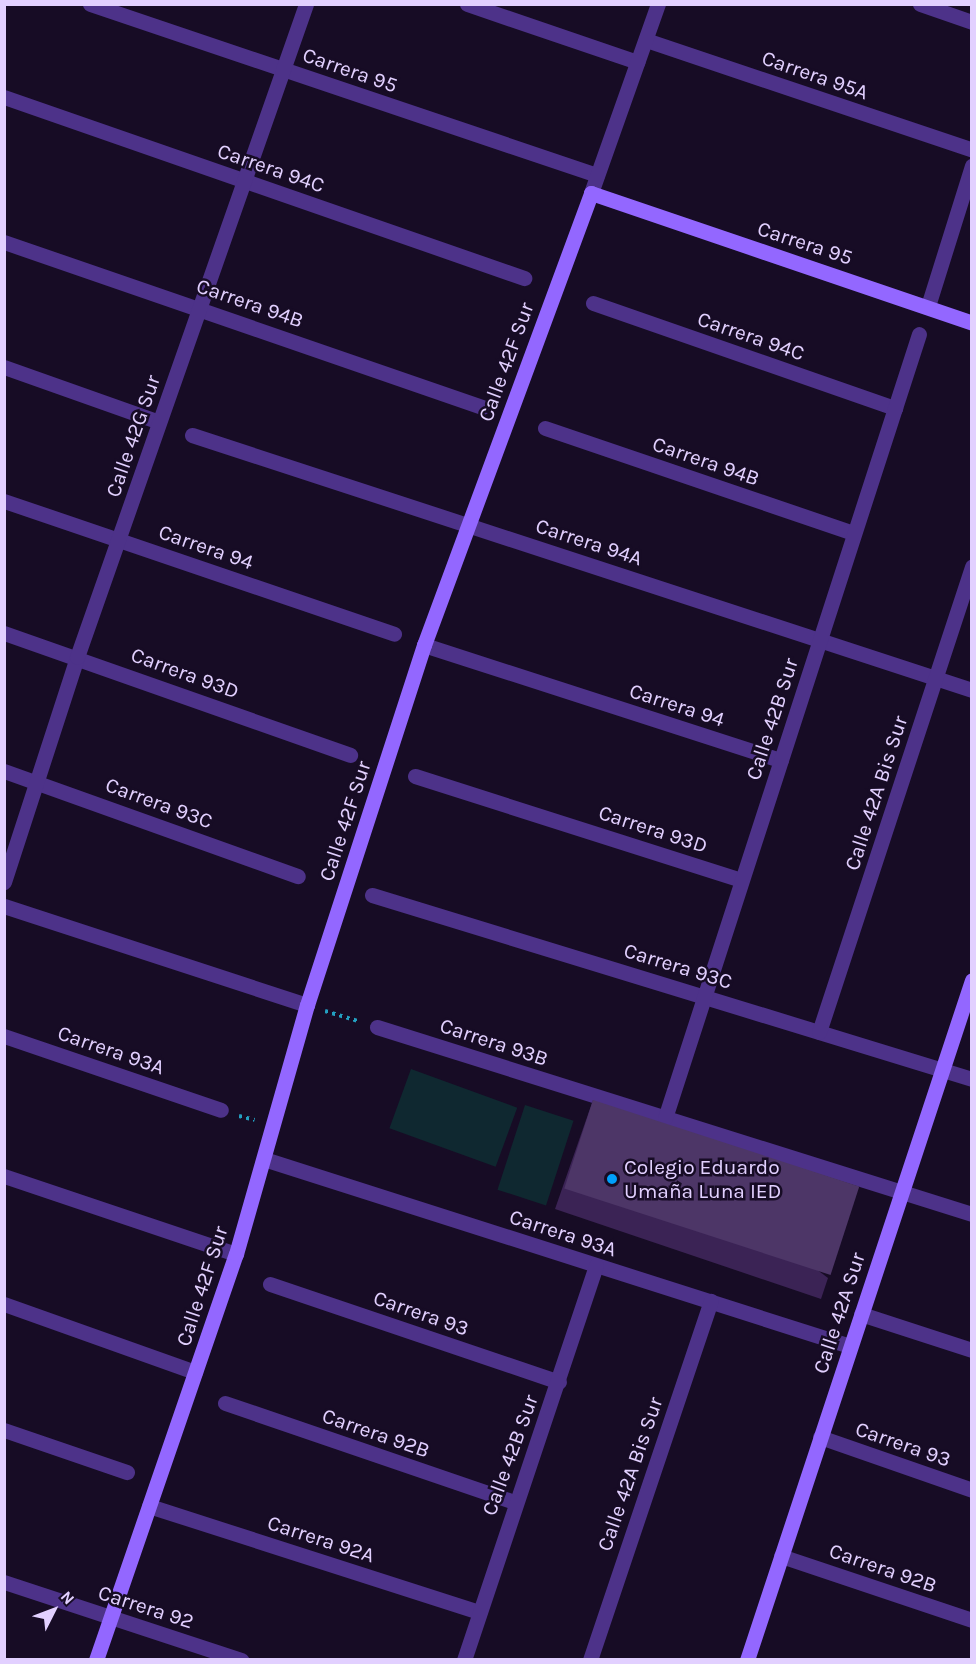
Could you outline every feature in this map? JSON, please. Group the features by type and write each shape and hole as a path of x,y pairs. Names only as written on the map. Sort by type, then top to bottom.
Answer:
{"street":[{"name":"Carrera 95","path":"90,4 597,175"},
{"name":"Calle 42G Sur","path":"4,882 77,657 246,181 306,4"},
{"path":"467,4 637,62"},
{"name":"Calle 42F Sur","path":"96,1659 236,1254 307,1005 424,645 591,193 658,4"},
{"path":"920,4 972,22"},
{"name":"Carrera 95A","path":"646,40 972,150"},
{"name":"Carrera 94C","path":"4,97 524,278"},
{"path":"928,306 972,166"},
{"name":"Carrera 95","path":"591,193 928,306 972,323"},
{"name":"Carrera 94B","path":"4,242 482,407"},
{"name":"Carrera 94C","path":"593,303 895,408"},
{"name":"Calle 42B Sur","path":"665,1118 919,334"},
{"path":"4,367 159,422"},
{"name":"Carrera 94B","path":"545,428 854,533"},
{"name":"Carrera 94A","path":"192,435 972,690"},
{"name":"Carrera 94","path":"4,501 394,634"},
{"name":"Calle 42A Bis Sur","path":"819,1032 972,566"},
{"name":"Carrera 93D","path":"4,633 350,755"},
{"name":"Carrera 94","path":"424,645 781,760"},
{"name":"Carrera 93C","path":"4,771 298,876"},
{"name":"Carrera 93D","path":"415,776 741,880"},
{"name":"Carrera 93C","path":"372,895 972,1079"},
{"path":"4,906 307,1005"},
{"name":"Calle 42A Sur","path":"747,1659 972,980"},
{"name":"Carrera 93B","path":"377,1027 972,1214"},
{"name":"Carrera 93A","path":"4,1036 221,1110"},
{"name":"Carrera 93A","path":"264,1159 850,1346"},
{"path":"4,1176 236,1254"},
{"name":"Calle 42B Sur","path":"464,1659 514,1502 559,1382 596,1265"},
{"name":"Carrera 93","path":"270,1284 559,1382"},
{"name":"Calle 42A Bis Sur","path":"590,1659 711,1302"},
{"path":"4,1304 195,1372"},
{"path":"861,1314 972,1350"},
{"name":"Carrera 92B","path":"225,1403 514,1502"},
{"path":"4,1430 127,1472"},
{"name":"Carrera 93","path":"820,1437 972,1490"},
{"name":"Carrera 92A","path":"149,1506 479,1612"},
{"name":"Carrera 92B","path":"781,1556 972,1620"},
{"name":"Carrera 92","path":"4,1582 241,1659"}],"path":[{"path":"307,1005 377,1027"},
{"path":"221,1110 273,1125"}],"shaded area":[{"path":"411,1069 517,1108 496,1167 389,1128"},
{"path":"525,1105 574,1121 546,1205 497,1190"}],"building":[{"path":"593,1100 859,1187 831,1275 564,1188"}],"place":[{"name":"Colegio Eduardo Umaña Luna IED","path":"612,1179"}]}
